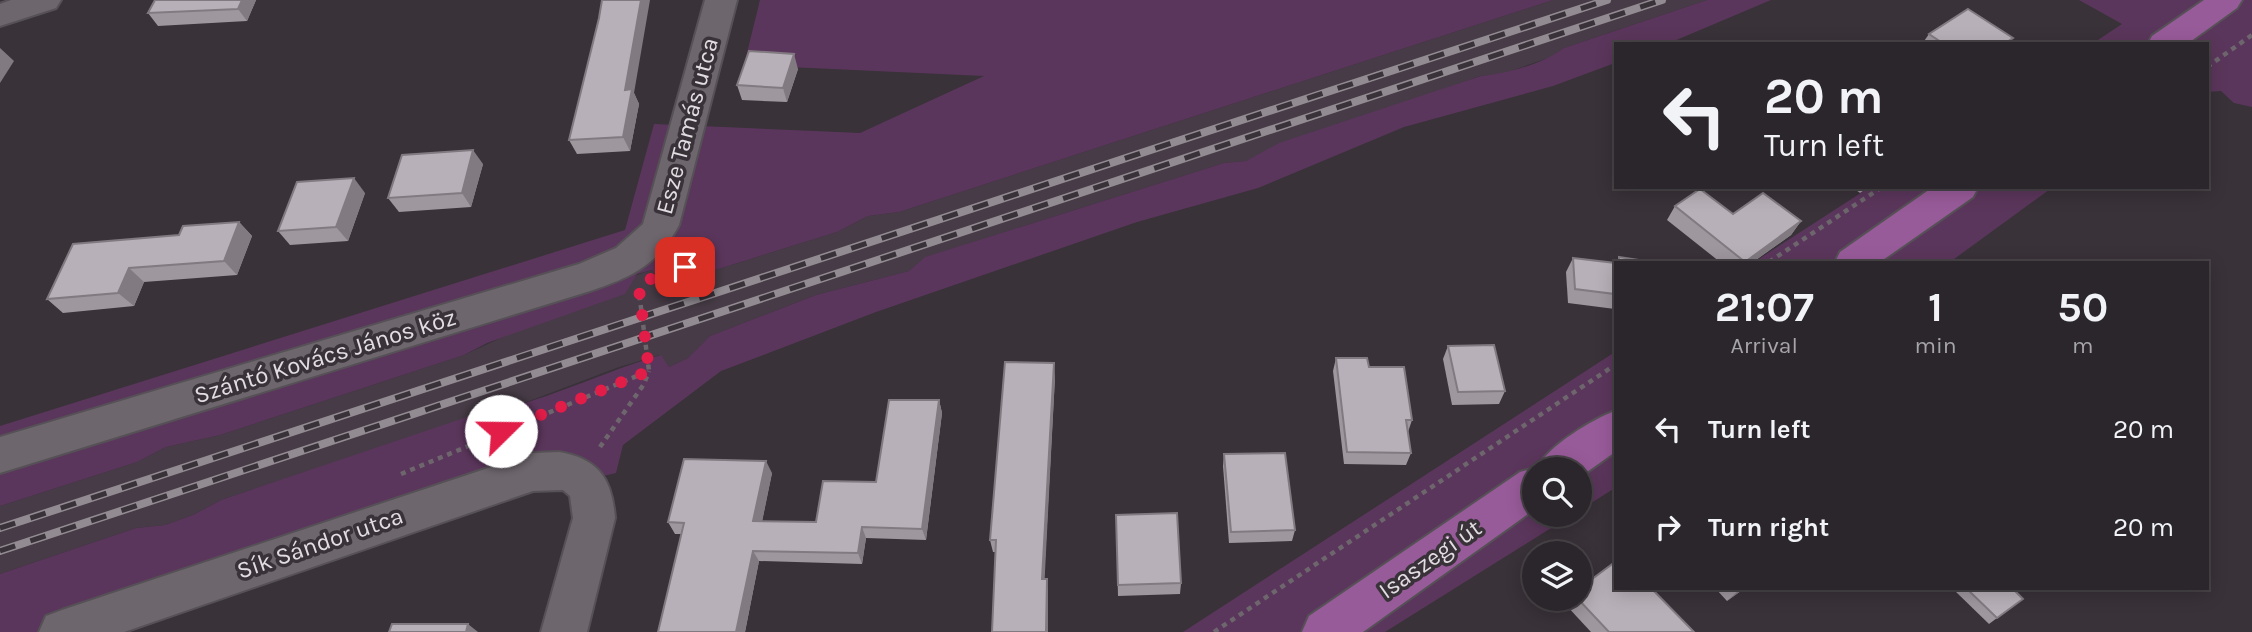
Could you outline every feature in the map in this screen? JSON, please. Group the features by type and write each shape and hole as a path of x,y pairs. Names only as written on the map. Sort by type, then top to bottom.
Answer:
{"main road":[{"path":"2167,42 2226,0"},
{"path":"1854,261 1957,189"},
{"path":"1575,457 1614,430"},
{"name":"Isaszegi út","path":"1325,632 1522,494"}],"street":[{"path":"0,15 45,0"},
{"name":"Esze Tamás utca","path":"650,268 721,0"},
{"name":"Szántó Kovács János köz","path":"0,455 587,277 625,261 650,268"},
{"name":"Sík Sándor utca","path":"62,632 371,525 533,472 559,469 579,477 592,492 594,518 564,632"}],"path":[{"path":"2209,66 2252,35"},
{"path":"1771,261 1879,189"},
{"path":"609,434 645,384 649,371 639,289 650,268 684,258 685,267 650,268"},
{"path":"1214,632 1614,366"},
{"path":"371,525 377,503 387,486 403,471 649,371"}],"shaded area":[{"path":"760,0 1553,0 899,212 868,216 837,232 715,270 662,282 652,270 637,274 625,294 487,343 464,355 220,435 166,447 137,462 0,506 0,426 625,230 654,124 860,133 984,76 744,65"},
{"path":"1553,0 1707,0 1564,48 1551,57 1502,74 1480,76 1246,161 1224,163 926,257 909,271 816,295 710,336 688,358 669,367 660,355 619,367 500,412 473,416 221,500 193,515 165,525 136,528 0,574 0,506 137,462 166,447 220,435 464,355 652,270 715,270 837,232 868,216 899,212"},
{"path":"1707,0 1771,0 1672,42 1614,42 1614,63 1553,86 1404,127 1258,188 1137,222 876,312 721,371 623,445 616,473 503,499 130,632 0,632 0,574 136,528 165,525 193,515 221,500 473,415 544,397 661,355 669,367 688,358 710,336 816,295 909,271 925,257 1224,163 1246,161 1279,143 1481,76 1524,67 1564,48"},
{"path":"2079,0 2252,0 2252,107 2234,103 2221,91 2209,92 2209,42 2095,42 2122,24"},
{"path":"1867,189 2050,189 1951,261 1756,261"},
{"path":"1614,353 1614,489 1592,502 1592,457 1522,457 1522,527 1553,527 1530,541 1522,541 1522,546 1385,632 1183,632"}],"building":[{"path":"155,0 242,0 238,9 148,13"},
{"path":"602,0 641,0 625,90 632,89 623,137 569,140 599,18"},
{"path":"1968,9 2013,38 2007,42 1941,42 1929,34"},
{"path":"749,51 794,54 783,88 737,85"},
{"path":"473,150 462,193 388,198 402,155"},
{"path":"354,178 336,227 278,231 297,182"},
{"path":"1700,189 1733,214 1763,193 1801,221 1744,261 1675,206"},
{"path":"239,222 224,261 129,268 118,293 47,299 73,244 179,235 183,226"},
{"path":"1619,257 1645,261 1619,261"},
{"path":"1573,258 1614,263 1614,294 1575,289"},
{"path":"1494,345 1505,391 1458,392 1448,346"},
{"path":"1336,358 1367,358 1369,367 1404,367 1412,420 1406,420 1411,453 1347,452"},
{"path":"1005,362 1054,363 1042,579 1047,579 1046,632 992,632 996,540 990,540"},
{"path":"889,400 939,400 922,529 862,527 858,553 753,551 736,632 658,632 684,523 668,522 684,459 766,461 753,521 816,522 823,481 876,482"},
{"path":"1285,453 1295,530 1231,532 1224,454"},
{"path":"1177,513 1181,583 1118,585 1116,515"},
{"path":"1614,563 1614,590 1653,590 1694,632 1609,632 1589,611 1592,611 1592,579"},
{"path":"1968,590 2014,590 2023,599 1997,618"},
{"path":"392,624 468,624 466,632 389,632"}],"railway":[{"path":"0,528 1607,0"},
{"path":"0,551 1662,0"}],"route":[{"path":"501,431 649,371 639,289 642,282 685,267"}]}
